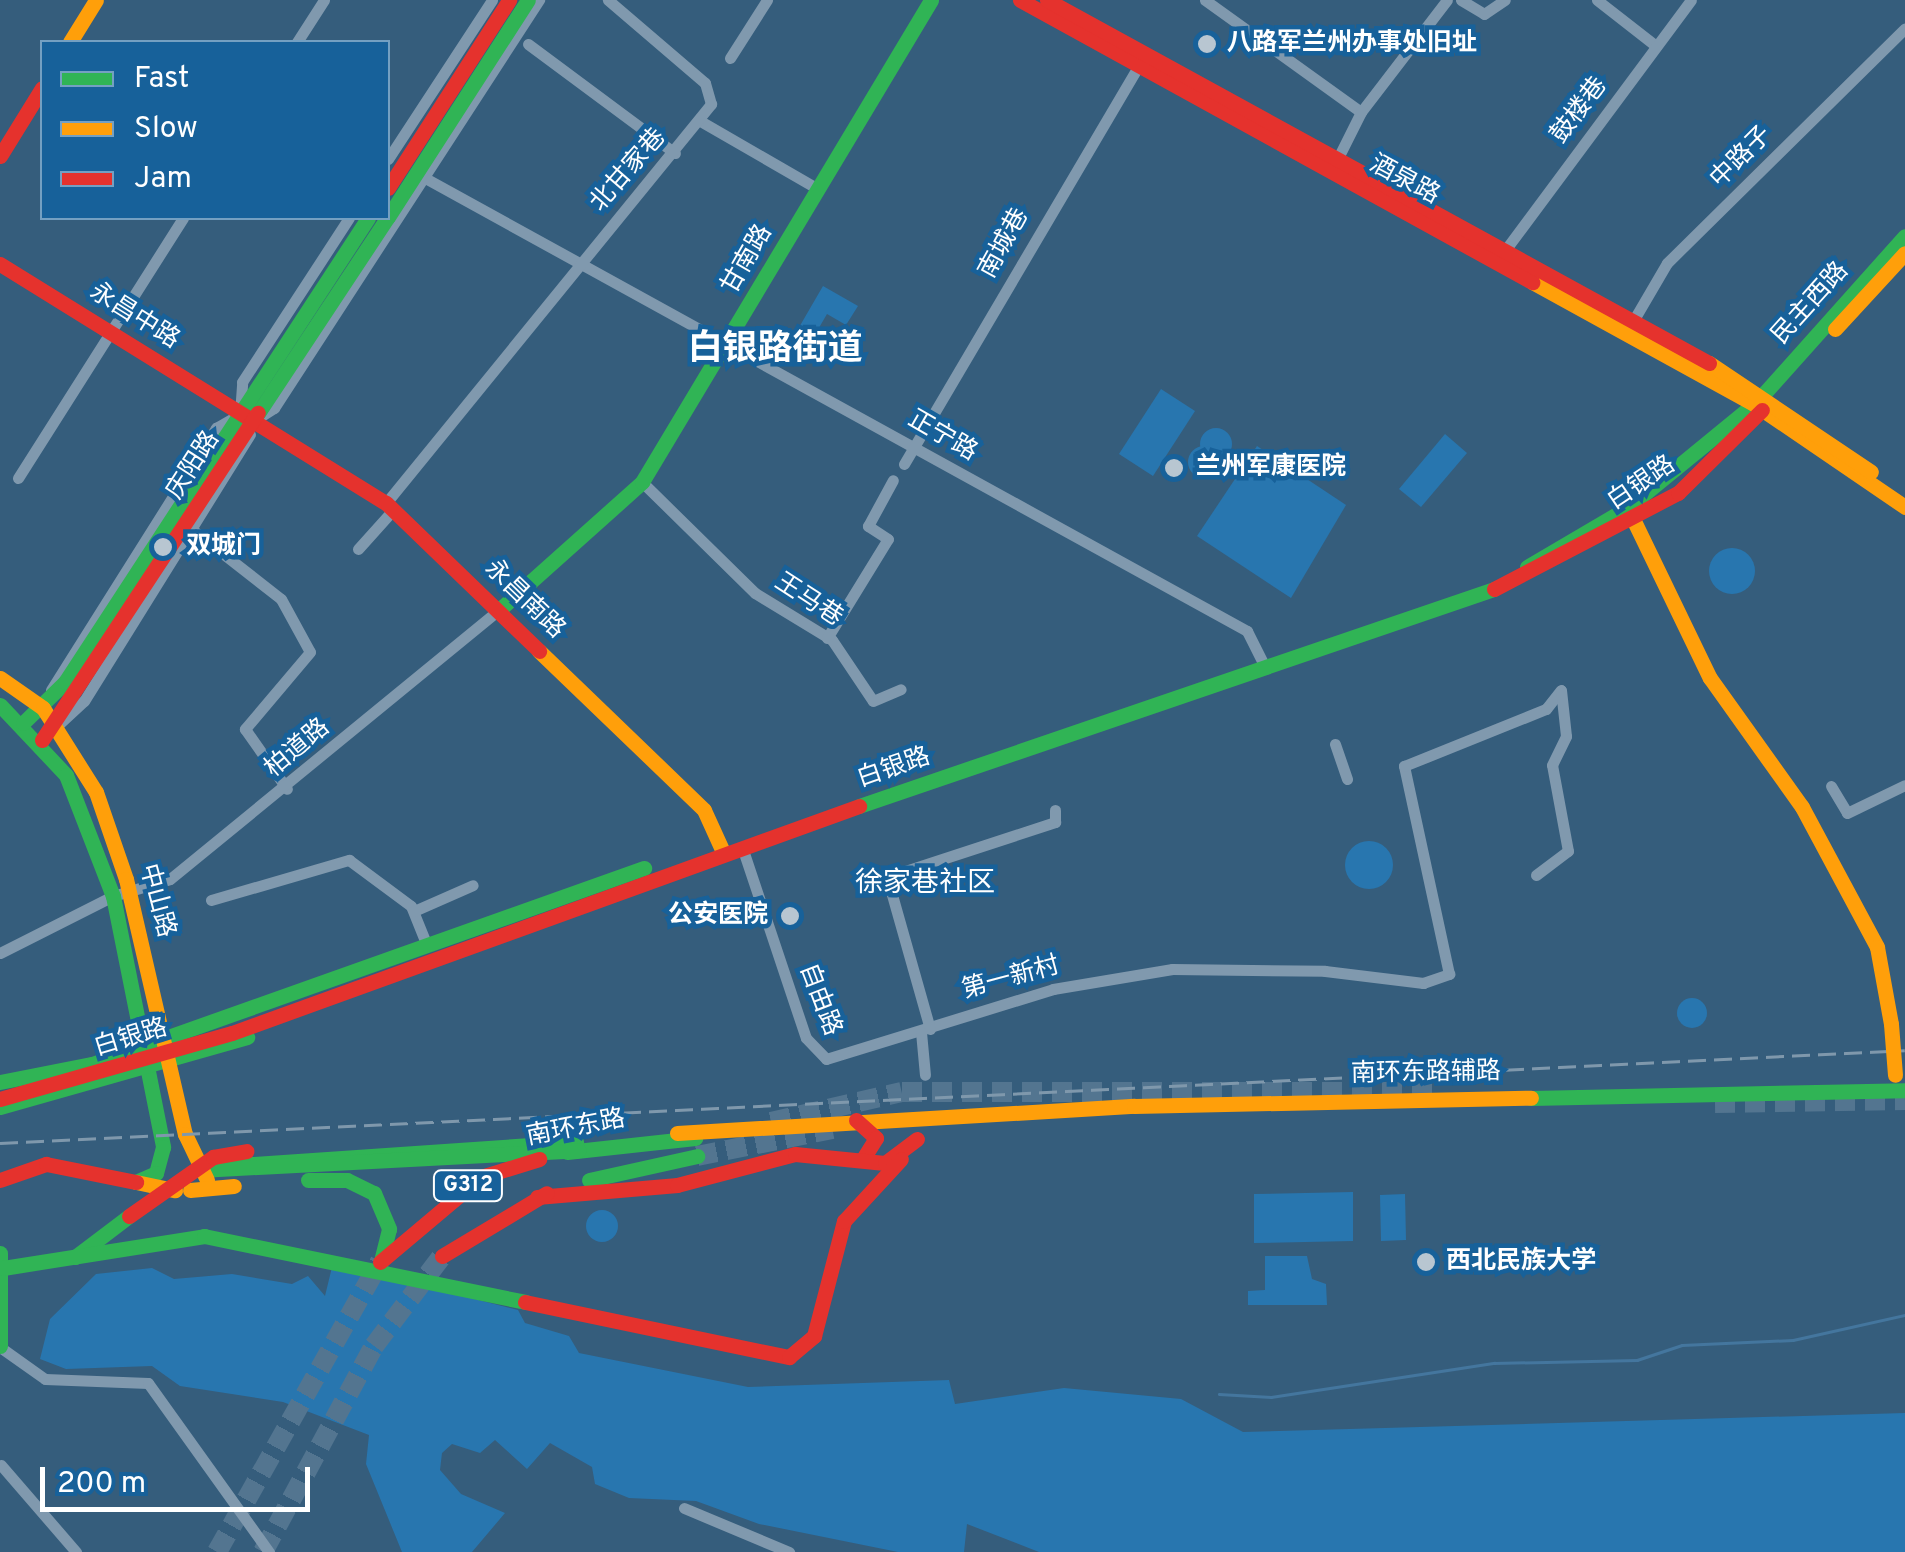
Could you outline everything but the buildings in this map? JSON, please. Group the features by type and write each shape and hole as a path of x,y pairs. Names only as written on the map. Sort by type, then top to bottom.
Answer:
{"main road":[{"path":"71,40 96,0"},
{"path":"80,40 105,0"},
{"path":"390,185 509,0"},
{"name":"庆阳路","path":"390,213 421,175 528,0"},
{"name":"甘南路","path":"499,610 642,482 931,0"},
{"name":"酒泉路","path":"1020,0 1630,325"},
{"name":"酒泉路","path":"1046,0 1506,248 1763,402"},
{"path":"0,156 40,91"},
{"path":"0,170 40,105"},
{"name":"庆阳路","path":"42,740 56,727 367,220"},
{"name":"庆阳路","path":"23,723 42,708 385,220"},
{"name":"民主西路","path":"1763,402 1905,236"},
{"name":"民主西路","path":"1763,402 1905,253"},
{"name":"永昌中路","path":"0,264 246,418"},
{"path":"1763,402 1905,497"},
{"path":"1763,402 1905,507"},
{"name":"白银路","path":"0,1095 232,1034 701,856 1532,576 1678,493 1763,402"},
{"name":"白银路","path":"721,849 742,848 1528,567 1627,508 1763,402"},
{"name":"永昌南路","path":"246,418 390,507 704,810 721,849"},
{"path":"1634,521 1710,678 1802,807 1878,947 1898,1085"},
{"name":"中山路","path":"0,678 42,708 92,782 120,894 166,1038 200,1170"},
{"name":"中山路","path":"0,706 42,740 85,811 120,894 163,1156 156,1174 136,1182"},
{"path":"0,1082 147,1046 426,943 701,856"},
{"path":"0,1107 169,1061 676,880 701,856"},
{"name":"南环东路辅路","path":"528,1142 950,1115 1898,1085"},
{"path":"538,1196 678,1186 795,1154 885,1163 950,1115"},
{"path":"856,1120 876,1138 862,1160"},
{"name":"南环东路","path":"190,1190 348,1180 383,1208 380,1262 482,1178 578,1150 695,1138"},
{"path":"0,1346 2,1261 75,1257 181,1237 249,1242 790,1357 814,1336 844,1220 917,1139"},
{"path":"200,1170 528,1142"},
{"path":"75,1257 213,1157 246,1151 528,1142"},
{"path":"200,1170 235,1176 578,1150"},
{"name":"南环东路","path":"442,1256 538,1196 697,1156"},
{"path":"0,1180 46,1164 190,1190 207,1180 200,1170"}],"street":[{"path":"298,40 324,0"},
{"path":"390,155 492,0"},
{"path":"246,418 274,408 421,175 539,0"},
{"path":"608,0 704,83 710,104 702,122"},
{"path":"730,58 767,0"},
{"path":"1205,0 1361,112"},
{"name":"酒泉路","path":"1338,158 1361,112 1447,0"},
{"path":"1462,0 1484,14 1505,0"},
{"path":"1597,0 1656,46"},
{"name":"鼓楼巷","path":"1506,248 1691,0"},
{"name":"中路子","path":"1630,325 1667,263 1905,28"},
{"path":"528,44 675,153"},
{"name":"南城巷","path":"904,464 1140,64"},
{"name":"北甘家巷","path":"578,258 702,122 818,189"},
{"name":"正宁路","path":"421,175 730,341 1247,631 1264,664"},
{"path":"18,478 182,220"},
{"path":"56,727 84,701 246,451 242,382 348,220"},
{"path":"358,549 578,258"},
{"path":"827,638 888,539 868,526 894,480"},
{"name":"王马巷","path":"642,482 754,593 827,638 872,701 901,689"},
{"path":"194,532 281,599 310,652 245,729 287,789"},
{"name":"柏道路","path":"0,953 120,894 170,879 287,789 499,610"},
{"name":"第一新村","path":"925,1030 1053,989 1172,969 1313,970 1423,983 1449,974 1404,766 1546,709 1562,690 1566,736 1552,765 1568,850 1536,875"},
{"path":"1335,744 1347,779"},
{"path":"1831,786 1847,813 1905,785"},
{"path":"925,1074 925,1030 887,876 1054,822 1055,810"},
{"name":"自由路","path":"742,848 814,1053 835,1058 925,1030"},
{"path":"210,900 349,860 414,911 426,943"},
{"path":"414,911 472,885"},
{"path":"0,1346 45,1378 148,1383 270,1552"},
{"path":"1,1465 76,1552"},
{"path":"684,1508 768,1548 789,1552"}],"shaded area":[{"path":"823,286 858,306 846,325 827,314 809,345 794,336"},
{"path":"1161,389 1195,411 1153,476 1119,454"},
{"path":"1216,428 1227,433 1232,444 1227,455 1216,460 1205,455 1200,444 1205,433"},
{"path":"1445,434 1467,453 1421,507 1399,489"},
{"path":"1204,446 1215,451 1220,462 1215,473 1204,478 1193,473 1188,462 1193,451"},
{"path":"1257,446 1346,505 1291,598 1197,536"},
{"path":"1732,548 1748,555 1755,571 1748,587 1732,594 1716,587 1709,571 1716,555"},
{"path":"1369,841 1386,848 1393,865 1386,882 1369,889 1352,882 1345,865 1352,848"},
{"path":"1692,998 1703,1002 1707,1013 1703,1024 1692,1028 1681,1024 1677,1013 1681,1002"},
{"path":"1353,1192 1353,1241 1254,1243 1254,1194"},
{"path":"1405,1194 1406,1240 1381,1241 1380,1195"},
{"path":"602,1210 613,1215 618,1226 613,1237 602,1242 591,1237 586,1226 591,1215"},
{"path":"1265,1256 1307,1256 1312,1279 1326,1284 1327,1305 1248,1305 1248,1291 1265,1290"},
{"path":"333,1263 518,1310 525,1323 569,1336 579,1353 748,1387 949,1380 955,1404 1064,1388 1181,1399 1243,1432 1905,1413 1905,1552 1039,1552 967,1524 964,1552 898,1552 759,1524 696,1501 629,1498 595,1484 592,1467 550,1443 527,1469 495,1440 480,1453 452,1444 442,1453 440,1470 461,1494 505,1513 472,1552 402,1552 366,1464 369,1435 283,1402 180,1386 152,1366 66,1369 40,1359 50,1319 96,1274 152,1268 174,1279 232,1274 292,1284 308,1276 325,1296"}],"waterway":[{"path":"1219,1394 1271,1397 1494,1363 1637,1360 1682,1345 1793,1340 1905,1315"}],"tunnel":[{"path":"771,1122 902,1092 1433,1092"},
{"path":"1715,1103 1905,1100"},
{"path":"697,1156 832,1129"},
{"path":"263,1552 374,1346 442,1256"},
{"path":"217,1552 380,1262"}],"railway":[{"path":"0,1143 1905,1050"}],"traffic: fast":[{"path":"390,214 528,0"},
{"path":"499,610 642,482 931,0"},
{"path":"23,723 65,682 367,220"},
{"path":"258,413 386,220"},
{"path":"1760,398 1905,236"},
{"path":"1527,567 1627,508 1754,404"},
{"path":"859,806 1494,589"},
{"path":"0,705 66,775 113,896 163,1147 156,1173 136,1182"},
{"path":"0,1082 92,1064 644,868"},
{"path":"0,1107 247,1037"},
{"path":"1531,1098 1905,1090"},
{"path":"567,1152 695,1138"},
{"path":"208,1167 576,1142"},
{"path":"200,1170 578,1150"},
{"path":"589,1180 697,1156"},
{"path":"308,1180 347,1180 374,1193 389,1229 381,1260"},
{"path":"75,1257 129,1216"},
{"path":"3,1268 204,1236 525,1302"},
{"path":"0,1253 0,1346"}],"traffic: slow":[{"path":"71,40 96,0"},
{"path":"1835,329 1905,253"},
{"path":"1532,282 1754,404 1905,507"},
{"path":"1709,363 1871,472"},
{"path":"1634,521 1710,678 1802,807 1877,947 1891,1024"},
{"path":"539,651 704,810 724,854"},
{"path":"0,678 43,708 96,792 126,879 185,1134 207,1180"},
{"path":"1891,1024 1895,1075"},
{"path":"677,1133 1134,1106 1531,1098"},
{"path":"136,1182 175,1190"},
{"path":"190,1190 234,1186"}],"traffic: jam":[{"path":"390,185 509,0"},
{"path":"1020,0 1532,282"},
{"path":"1047,0 1709,363"},
{"path":"0,156 40,91"},
{"path":"0,264 386,503 539,651"},
{"path":"1494,589 1678,493 1762,410"},
{"path":"42,740 258,413"},
{"path":"232,1033 859,806"},
{"path":"0,1099 232,1033"},
{"path":"856,1120 876,1138 862,1160"},
{"path":"537,1197 677,1185 795,1154 885,1163 917,1139"},
{"path":"129,1216 213,1157 246,1151"},
{"path":"380,1262 481,1177 539,1159"},
{"path":"525,1302 789,1357 814,1336 844,1221 901,1159"},
{"path":"0,1180 46,1164 136,1182"},
{"path":"442,1256 547,1193"}],"place":[{"name":"八路军兰州办事处旧址","path":"1207,44"},
{"name":"兰州军康医院","path":"1174,468"},
{"name":"双城门","path":"163,547"},
{"name":"公安医院","path":"790,916"},
{"name":"西北民族大学","path":"1426,1262"}],"district":[{"name":"白银路街道","path":"775,350"},
{"name":"徐家巷社区","path":"925,884"}]}
